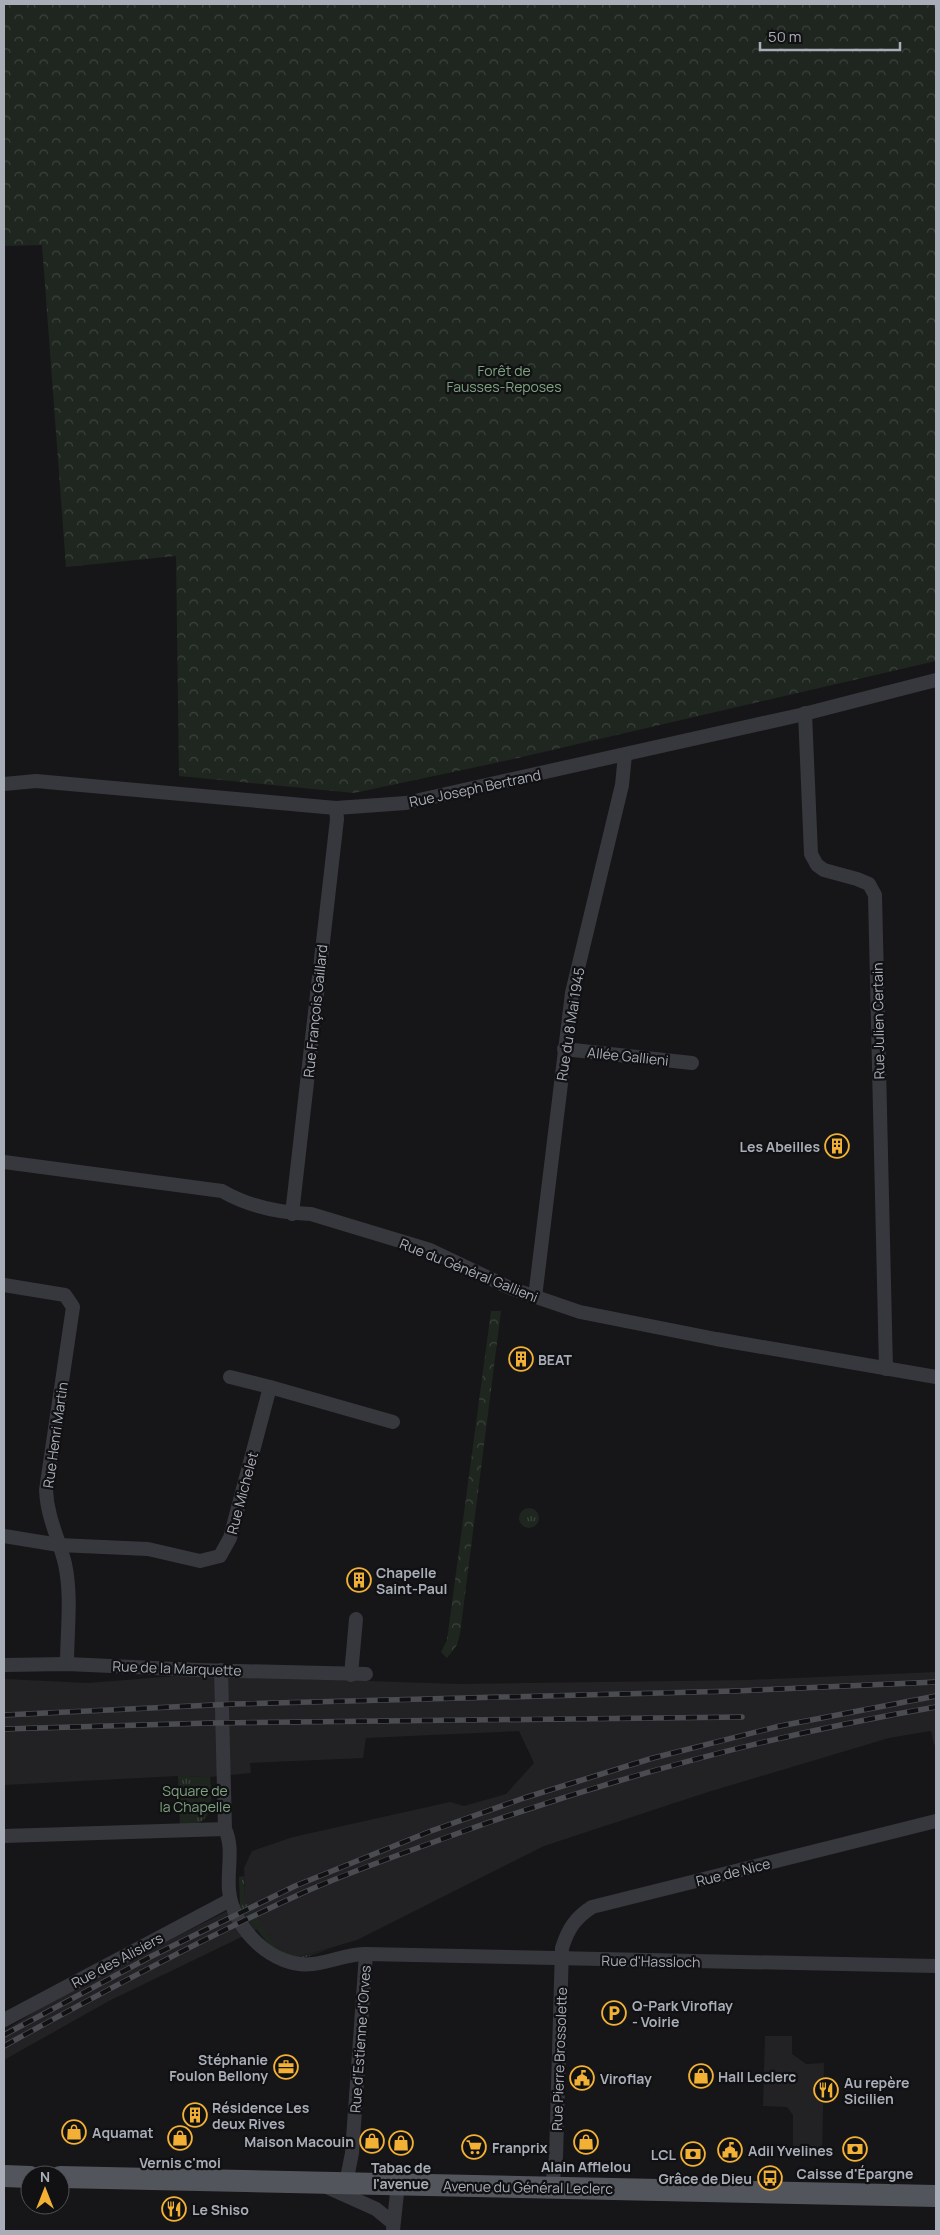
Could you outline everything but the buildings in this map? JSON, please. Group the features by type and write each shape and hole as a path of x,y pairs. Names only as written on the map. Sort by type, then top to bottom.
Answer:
{"main road":[{"path":"4,2176 20,2177"},
{"name":"Avenue du Général Leclerc","path":"70,2177 936,2196"}],"street":[{"name":"Rue Joseph Bertrand","path":"4,784 36,781 336,808 406,803 806,714 936,680"},
{"name":"Rue Julien Certain","path":"806,714 811,854 817,865 824,870 863,881 868,884 875,895 886,1369"},
{"name":"Rue du 8 Mai 1945","path":"535,1297 572,993 622,785 624,755"},
{"name":"Rue François Gaillard","path":"292,1214 337,819 336,808"},
{"name":"Allée Gallieni","path":"564,1049 692,1063"},
{"name":"Rue du Général Gallieni","path":"4,1162 222,1192 238,1200 292,1214 311,1214 427,1250 510,1288 580,1312 936,1377"},
{"name":"Rue Henri Martin","path":"4,1285 65,1295 73,1307 46,1490 46,1508 65,1566 67,1590 67,1664"},
{"path":"230,1377 270,1386 393,1422"},
{"name":"Rue Michelet","path":"4,1536 59,1545 148,1549 200,1561 220,1556 230,1538 270,1386"},
{"path":"351,1674 356,1619"},
{"name":"Rue de la Marquette","path":"4,1665 67,1664 198,1670 366,1674"},
{"name":"Rue d'Estienne d'Orves","path":"221,1670 225,1829 230,1839 230,1900 248,1936 284,1962 312,1964 353,1954 366,1954 352,2153 346,2183"},
{"name":"Rue de Nice","path":"562,1959 562,1948 568,1929 580,1914 592,1907 936,1821"},
{"path":"4,1836 225,1829"},
{"name":"Rue des Alisiers","path":"4,2020 230,1900"},
{"name":"Rue d'Hassloch","path":"366,1954 936,1966"},
{"name":"Rue Pierre Brossolette","path":"552,2188 556,2157 562,1959"},
{"path":"317,2183 376,2209 393,2227"},
{"path":"393,2227 398,2184"}],"shaded area":[{"path":"936,1672 936,1744 934,1745 931,1731 889,1738 708,1792 544,1846 357,1940 299,1957 277,1948 262,1927 109,2001 4,2060 4,2031 61,1995 245,1902 244,1868 252,1851 293,1837 450,1802 464,1806 506,1794 534,1763 519,1731 366,1738 363,1758 250,1763 251,1773 210,1777 178,1776 4,1785 4,1679 88,1683 188,1675 460,1684 748,1680"},
{"path":"765,2036 792,2036 792,2054 806,2064 824,2063 822,2158 793,2158 793,2115 787,2107 763,2106"}],"green space":[{"name":"Forêt de Fausses-Reposes","path":"4,4 936,4 936,661 500,762 354,793 179,776 176,556 66,567 42,245 4,246"},
{"path":"491,1311 501,1311 460,1634 457,1645 447,1658 441,1652 447,1640"},
{"path":"529,1508 536,1511 539,1518 536,1525 529,1528 522,1525 519,1518 522,1511"},
{"name":"Square de la Chapelle","path":"178,1776 210,1777 211,1804 207,1816 196,1824 180,1825"},
{"path":"244,1876 245,1902 277,1948 300,1957 332,1948 300,1959 275,1952 238,1906 240,1904 239,1877"}],"railway":[{"path":"4,1715 234,1704 735,1691 936,1682"},
{"path":"4,2035 150,1957 295,1886 431,1831 524,1798 653,1758 780,1726 936,1696"},
{"path":"4,2046 150,1968 261,1913 319,1886 403,1853 525,1810 640,1774 817,1730 936,1707"},
{"path":"4,1729 210,1723 742,1717"}],"place":[{"name":"Les Abeilles","path":"837,1146"},
{"name":"BEAT","path":"521,1359"},
{"name":"Chapelle Saint-Paul","path":"359,1580"},
{"name":"Q-Park Viroflay - Voirie","path":"614,2013"},
{"name":"Stéphanie Foulon Bellony","path":"286,2067"},
{"name":"Hall Leclerc","path":"701,2076"},
{"name":"Viroflay","path":"582,2078"},
{"name":"Au repère Sicilien","path":"826,2090"},
{"name":"Résidence Les deux Rives","path":"195,2115"},
{"name":"Aquamat","path":"74,2132"},
{"name":"Vernis c'moi","path":"180,2138"},
{"name":"Maison Macouin","path":"372,2141"},
{"name":"Alain Afflelou","path":"586,2142"},
{"name":"Tabac de l'avenue","path":"401,2143"},
{"name":"Franprix","path":"474,2147"},
{"name":"Caisse d'Épargne","path":"855,2149"},
{"name":"Adil Yvelines","path":"730,2150"},
{"name":"LCL","path":"693,2154"},
{"name":"Grâce de Dieu","path":"770,2178"},
{"name":"Le Shiso","path":"174,2209"}]}
